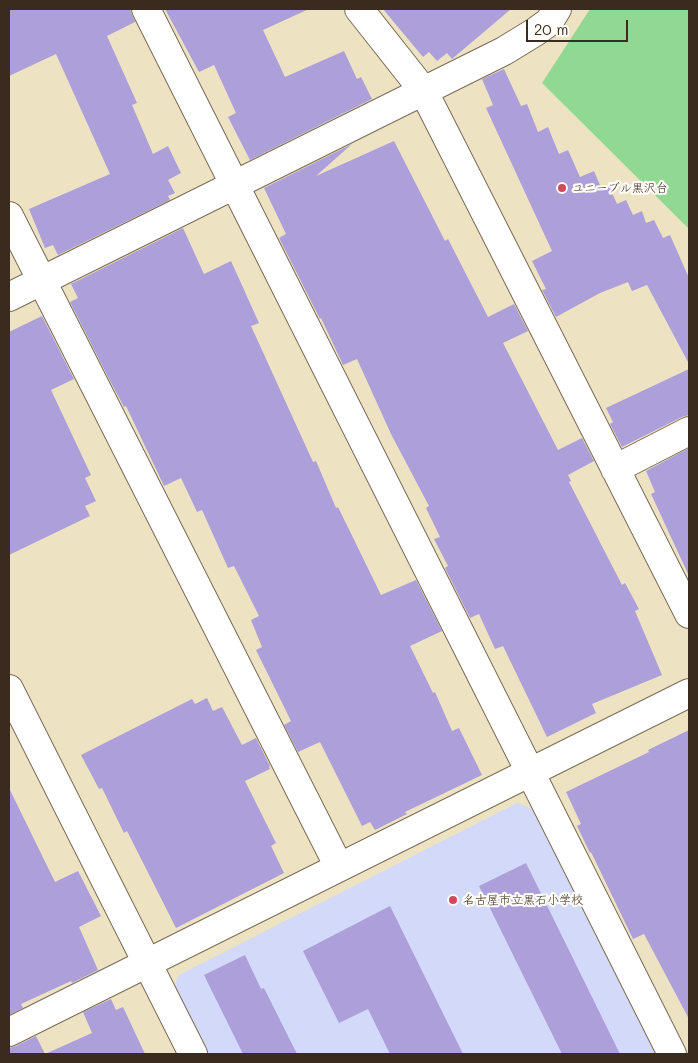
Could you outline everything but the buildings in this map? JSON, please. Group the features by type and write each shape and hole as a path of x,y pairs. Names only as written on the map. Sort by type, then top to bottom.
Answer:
{"street":[{"path":"146,9 672,1054"},
{"path":"358,9 423,90 689,614"},
{"path":"9,297 504,50 549,22 557,9"},
{"path":"9,216 339,866"},
{"path":"615,468 689,431"},
{"path":"9,689 194,1054"},
{"path":"9,1032 689,693"}],"shaded area":[{"name":"名古屋市立黒石小学校","path":"517,803 535,810 657,1054 207,1054 174,988 179,975"}],"green space":[{"path":"590,9 689,9 689,229 542,83"}],"place":[{"name":"ユニーブル黒沢台","path":"562,188"},
{"name":"名古屋市立黒石小学校","path":"453,900"}]}
